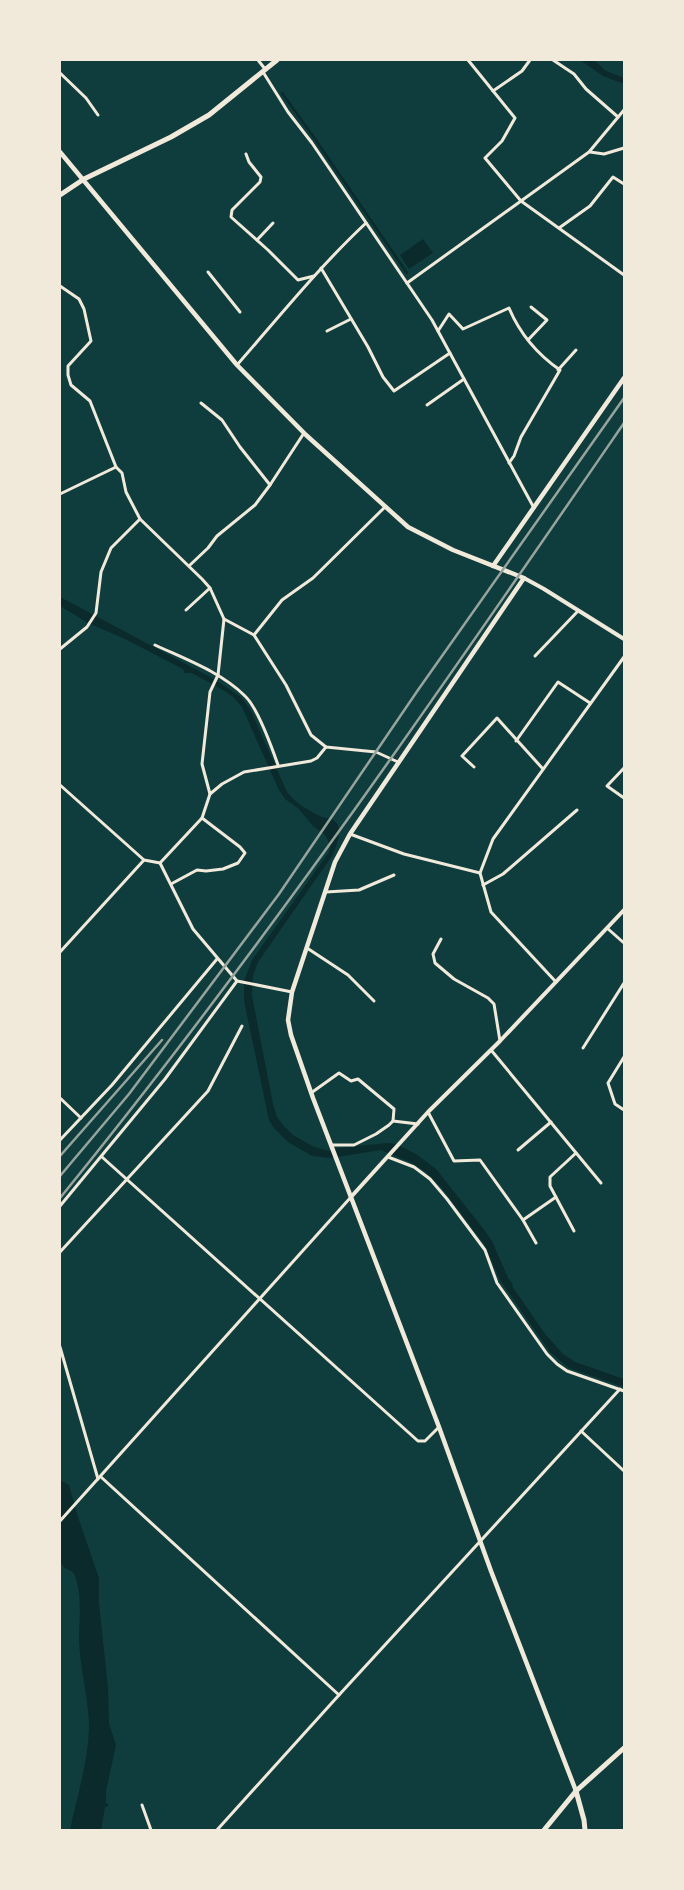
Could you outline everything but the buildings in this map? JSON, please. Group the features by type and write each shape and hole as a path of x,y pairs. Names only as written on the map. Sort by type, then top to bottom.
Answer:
{"main road":[{"path":"60,194 171,137 209,115 277,60"},
{"path":"60,152 237,366 304,433 408,527 425,537 524,578 350,834 335,862 292,992 288,1020 290,1035 311,1093 576,1791 585,1830"},
{"path":"493,566 624,378"},
{"path":"544,1830 576,1791 624,1748"}],"street":[{"path":"258,60 288,112 312,143 438,331 534,509"},
{"path":"468,60 515,118 502,141 485,158 521,201 624,275"},
{"path":"493,91 522,70 530,60"},
{"path":"553,60 574,74 586,89 618,117"},
{"path":"60,73 86,98 98,115"},
{"path":"407,283 589,152 624,110"},
{"path":"589,152 604,154 624,148"},
{"path":"246,154 249,162 261,176 260,182 232,210 231,217 298,280 315,275"},
{"path":"559,228 590,206 613,177 624,184"},
{"path":"257,240 273,223"},
{"path":"237,366 321,268 366,223"},
{"path":"321,268 383,377 394,391 450,353"},
{"path":"208,272 240,312"},
{"path":"60,286 79,299 84,308 91,341 68,366 71,384 90,401 116,467 122,473 126,492 140,519 169,548 190,565 210,588 224,620 218,675 210,692 202,764 210,794"},
{"path":"528,340 547,320 531,307"},
{"path":"438,331 450,314 463,329 509,308 516,324 528,340 544,360 558,370"},
{"path":"327,331 351,319"},
{"path":"509,463 514,456 520,437 558,370 576,350"},
{"path":"427,405 464,379"},
{"path":"201,403 222,420 270,486"},
{"path":"190,565 208,548 217,536 255,505 270,486 304,433"},
{"path":"60,487 61,493 116,467"},
{"path":"254,635 282,600 314,578 385,507"},
{"path":"60,649 87,627 96,613 101,572 111,548 140,519"},
{"path":"524,578 544,588 624,639"},
{"path":"186,610 210,588"},
{"path":"535,656 578,611"},
{"path":"224,620 254,635 286,685 312,735 326,747 353,751 371,750 398,762"},
{"path":"154,645 218,675 246,697 265,731 278,766"},
{"path":"556,982 491,912 480,873 493,839 624,657"},
{"path":"516,741 558,682 590,704"},
{"path":"474,767 462,756 497,718 543,769"},
{"path":"160,863 202,818 210,794 222,784 244,772 311,761 317,758 326,747"},
{"path":"624,768 608,786 624,798"},
{"path":"60,785 144,860 160,863"},
{"path":"483,885 503,874 577,810"},
{"path":"171,884 197,870 224,869 238,863 245,853 202,818"},
{"path":"350,834 404,854 480,873"},
{"path":"60,952 144,860"},
{"path":"160,863 193,929 237,981 292,992"},
{"path":"326,892 359,890 394,875"},
{"path":"60,1521 428,1112 500,1040 624,910"},
{"path":"607,928 624,944"},
{"path":"441,939 433,954 435,963 454,979 488,998 494,1004 500,1040"},
{"path":"307,948 348,975 374,1001"},
{"path":"60,1140 112,1085 217,959"},
{"path":"60,1206 165,1079 237,981"},
{"path":"583,1048 624,982"},
{"path":"60,1252 208,1091 242,1026"},
{"path":"490,1049 600,1183"},
{"path":"624,1057 608,1083 615,1104 624,1110"},
{"path":"311,1093 339,1072 351,1081 358,1079 394,1110 393,1120 376,1134 354,1145 332,1145"},
{"path":"60,1098 81,1118"},
{"path":"428,1112 454,1161 480,1160 523,1220 536,1243"},
{"path":"393,1120 418,1124"},
{"path":"518,1150 551,1122"},
{"path":"574,1231 550,1186 550,1177 576,1153"},
{"path":"102,1157 418,1441 425,1441 439,1427"},
{"path":"217,1830 480,1540 581,1431 622,1390 567,1370 552,1359 497,1283 485,1250 447,1199 430,1179 414,1167 388,1157"},
{"path":"523,1220 556,1197"},
{"path":"60,1347 98,1480 339,1695"},
{"path":"581,1431 624,1471"},
{"path":"142,1805 151,1830"}],"water":[{"path":"580,60 594,60 606,71 624,78 624,84 603,76"},
{"path":"423,239 433,253 409,269 400,255"},
{"path":"60,597 214,679 241,697 251,711 287,792 294,800 312,812 337,823 339,832 336,848 332,856 258,962 253,976 252,996 277,1117 293,1135 314,1147 329,1151 336,1148 388,1143 396,1144 416,1154 436,1169 492,1241 508,1278 513,1284 512,1286 545,1334 563,1354 575,1362 624,1379 624,1387 569,1368 550,1352 500,1280 484,1244 441,1187 426,1172 412,1163 381,1150 331,1158 312,1156 288,1142 273,1127 269,1120 244,1001 244,981 252,960 329,852 328,840 298,808 285,799 278,788 242,707 232,696 192,673 185,673 183,669 125,639 88,623 60,606"},
{"path":"60,1480 69,1485 99,1578 99,1603 108,1688 109,1724 116,1745 106,1791 108,1807 105,1807 101,1830 70,1830 84,1767 89,1728 79,1640 80,1606 78,1588 73,1572 65,1568 60,1562"}],"waterway":[{"path":"282,93 407,273"}],"railway":[{"path":"60,1176 129,1094 279,894 418,690 624,398"},
{"path":"60,1198 208,1009 350,816 624,423"},
{"path":"60,1156 162,1040"}]}
